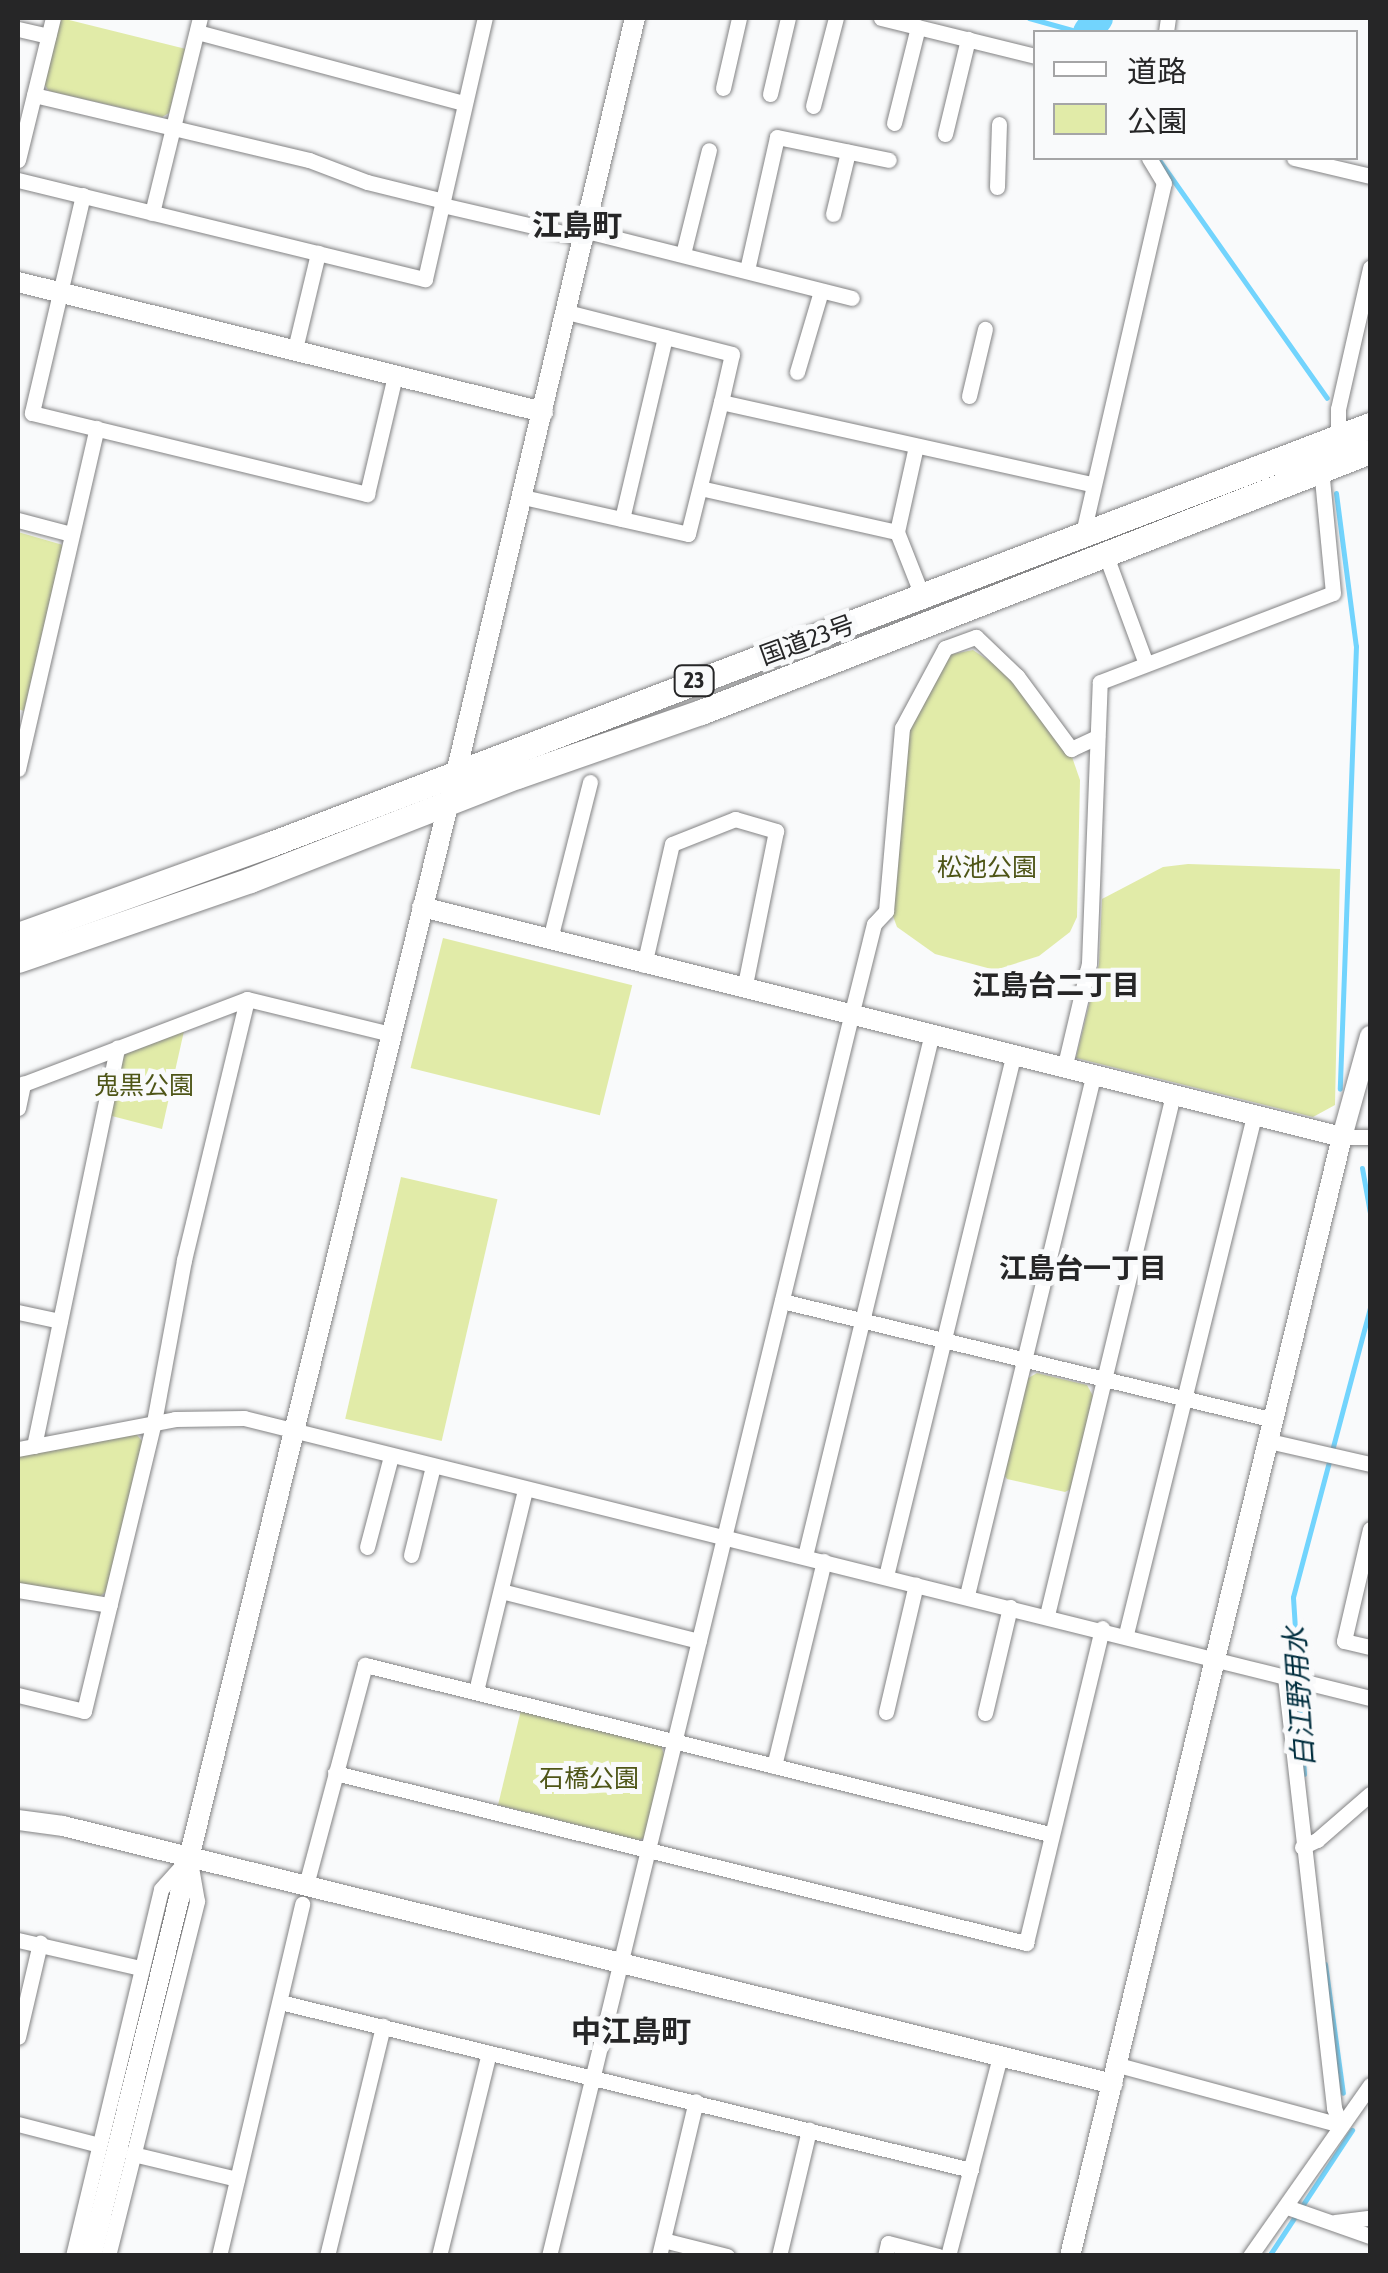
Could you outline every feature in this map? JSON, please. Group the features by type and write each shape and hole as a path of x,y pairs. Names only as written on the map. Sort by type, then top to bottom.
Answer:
{"highway":[{"name":"国道23号","path":"18,936 923,598 1082,533 1370,425"},
{"name":"国道23号","path":"18,960 250,880 448,802 701,712 1370,450"}],"street":[{"path":"18,160 52,18"},
{"path":"18,180 425,279 485,18"},
{"path":"91,2256 457,769 636,18"},
{"path":"723,88 739,18"},
{"path":"770,94 788,18"},
{"path":"813,106 836,18"},
{"path":"881,18 1033,55"},
{"path":"152,213 199,25 463,103"},
{"path":"894,123 918,27"},
{"path":"18,29 48,36"},
{"path":"945,134 968,39"},
{"path":"34,95 309,160 367,182 441,202 683,254 852,298"},
{"path":"997,188 999,124"},
{"path":"747,270 777,137 889,160"},
{"path":"683,254 709,150"},
{"path":"833,214 848,152"},
{"path":"1082,533 1164,183 1149,160"},
{"path":"1302,160 1370,176"},
{"path":"83,195 25,411 367,494 395,376"},
{"path":"295,349 318,254"},
{"path":"1338,437 1338,409 1370,268"},
{"path":"18,282 543,412"},
{"path":"797,372 821,290"},
{"path":"523,497 688,534 721,402 732,354 567,312"},
{"path":"970,396 985,329"},
{"path":"622,519 665,337"},
{"path":"721,402 1091,484"},
{"path":"19,759 73,547 71,534 97,428"},
{"path":"916,446 898,532 923,598"},
{"path":"1064,1069 1089,963 1100,682 1333,593 1320,469"},
{"path":"700,488 898,532"},
{"path":"18,520 71,534"},
{"path":"1106,553 1146,664"},
{"path":"548,2256 874,924 886,911 902,728 946,648 976,637 1017,676 1072,749 1098,738"},
{"path":"550,940 590,782"},
{"path":"644,965 672,844 735,819 776,832 744,989"},
{"path":"422,907 1254,1116 1342,1137 1370,1137"},
{"path":"18,1108 20,1085 246,999 391,1034"},
{"path":"18,1695 84,1711 154,1422 184,1260 246,999"},
{"path":"1070,2256 1342,1137 1370,1036"},
{"path":"805,1556 932,1037"},
{"path":"117,1048 60,1321 26,1448 154,1422 228,1416 1102,1628 1370,1698"},
{"path":"886,1576 1013,1057"},
{"path":"967,1595 1093,1076"},
{"path":"1047,1615 1172,1096"},
{"path":"1126,1634 1254,1116"},
{"path":"782,1301 1185,1398 1320,1453 1370,1464"},
{"path":"18,1312 60,1321"},
{"path":"368,1546 390,1456"},
{"path":"410,1555 433,1466"},
{"path":"476,1691 525,1490"},
{"path":"1370,1529 1344,1641 1370,1647"},
{"path":"774,1766 824,1561"},
{"path":"886,1712 916,1584"},
{"path":"18,1590 110,1606"},
{"path":"501,1591 699,1641"},
{"path":"985,1713 1010,1607"},
{"path":"335,1773 1026,1942 1102,1628"},
{"path":"218,2256 304,1894 365,1665 1050,1834"},
{"path":"1293,1679 1334,2108 1340,2125"},
{"path":"1308,1845 1370,1794"},
{"path":"18,1820 63,1826 189,1857 304,1894 621,1962 1000,2056 1115,2074 1340,2125"},
{"path":"108,2256 196,1901 189,1857"},
{"path":"73,2256 161,1889 189,1857"},
{"path":"18,1940 136,1966"},
{"path":"18,2037 40,1943"},
{"path":"280,2002 970,2170"},
{"path":"327,2256 384,2026"},
{"path":"439,2256 489,2053"},
{"path":"948,2256 1000,2056"},
{"path":"1250,2256 1295,2210 1340,2125 1370,2086"},
{"path":"696,2101 661,2248 727,2256"},
{"path":"18,2124 92,2143"},
{"path":"780,2256 809,2130"},
{"path":"134,2154 237,2179"},
{"path":"1295,2210 1370,2236"},
{"path":"1332,2222 1370,2218"},
{"path":"884,2256 888,2243 938,2256"}],"green space":[{"path":"61,18 186,49 169,113 162,117 49,91 44,84"},
{"path":"18,532 63,545 24,711 18,709"},
{"name":"松池公園","path":"973,650 1013,677 1072,757 1080,780 1077,917 1070,932 1039,956 995,970 935,954 897,927 890,908 906,731 948,655"},
{"path":"1188,864 1340,869 1335,1105 1313,1117 1076,1058 1099,964 1102,899 1163,867"},
{"path":"443,938 632,985 600,1115 411,1068"},
{"name":"鬼黒公園","path":"184,1031 162,1129 108,1115 123,1055"},
{"path":"401,1177 497,1199 442,1441 345,1419"},
{"path":"1037,1373 1087,1385 1093,1396 1071,1489 1065,1492 1007,1479 1002,1472 1025,1380"},
{"path":"136,1434 143,1442 107,1591 98,1598 18,1583 18,1456"},
{"name":"石橋公園","path":"521,1710 661,1745 664,1755 645,1838 638,1840 498,1805"}],"waterway":[{"path":"1029,18 1072,30"},
{"name":"白江野用水","path":"1089,30 1098,18"},
{"path":"1159,160 1327,398"},
{"path":"1336,493 1356,646 1340,1089"},
{"name":"白江野用水","path":"1362,1168 1370,1213"},
{"name":"白江野用水","path":"1298,1675 1293,1597 1370,1308"},
{"name":"白江野用水","path":"1298,1686 1304,1774"},
{"name":"白江野用水","path":"1325,1964 1343,2093"},
{"path":"1269,2256 1352,2130"}],"district":[{"name":"江島町","path":"577,225"},
{"name":"江島台二丁目","path":"1056,985"},
{"name":"江島台一丁目","path":"1083,1268"},
{"name":"中江島町","path":"631,2031"}]}
